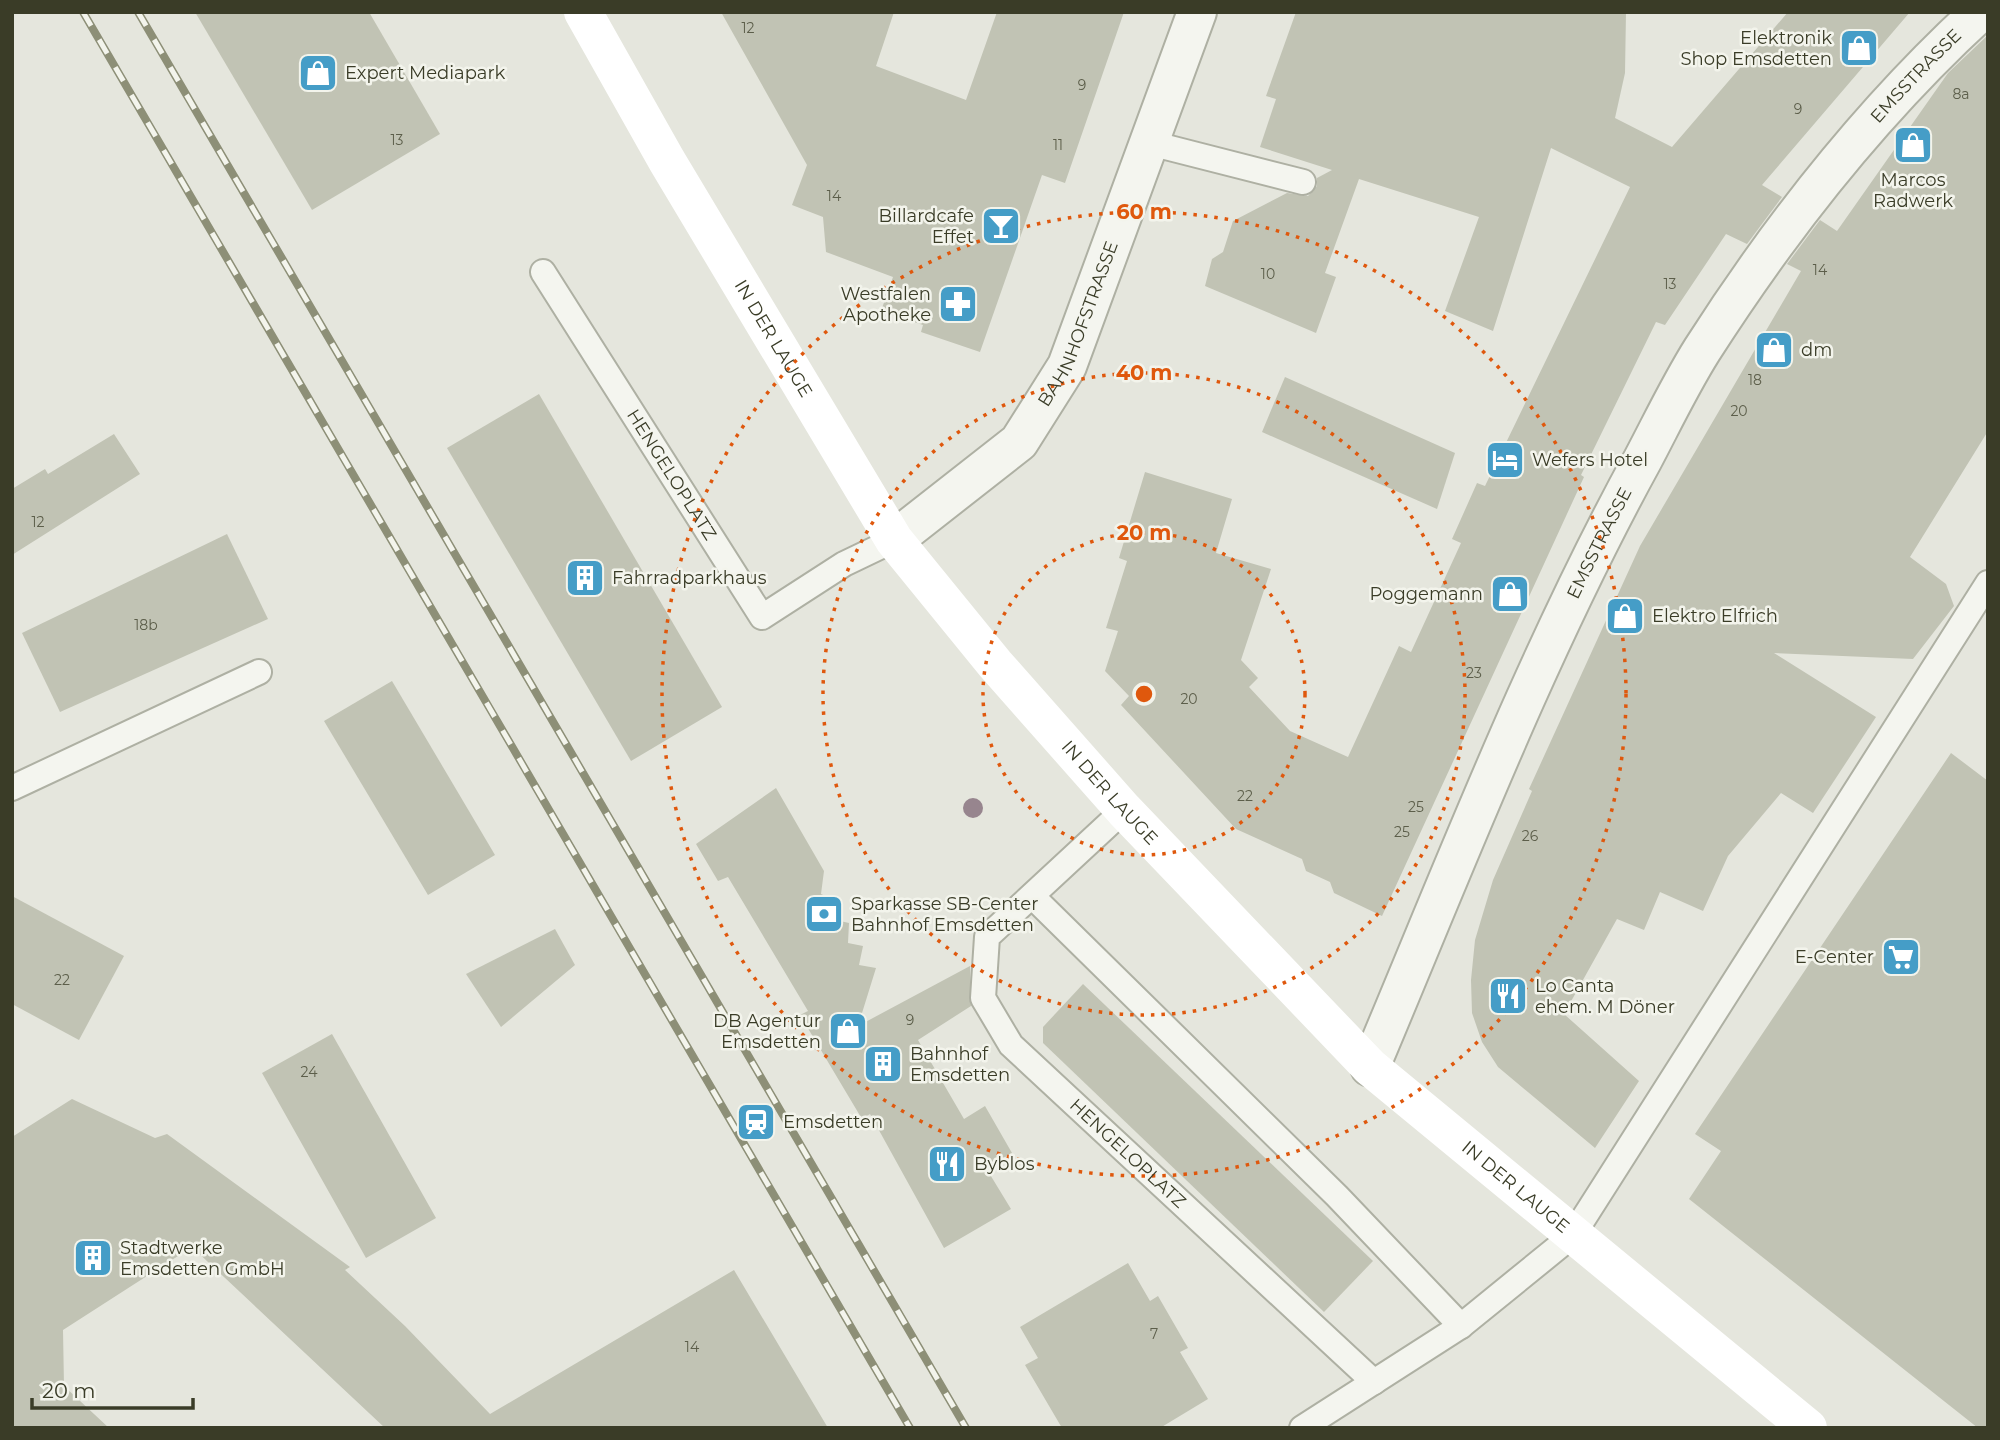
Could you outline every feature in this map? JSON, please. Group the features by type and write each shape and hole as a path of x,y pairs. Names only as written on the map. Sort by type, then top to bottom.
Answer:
{"street":[{"name":"IN DER LAUGE","path":"583,12 667,161 894,540 995,664 1124,810 1370,1067 1808,1428"},
{"name":"BAHNHOFSTRASSE","path":"894,540 1018,442 1067,366 1197,12"},
{"name":"EMSSTRASSE","path":"1370,1067 1539,668 1604,530 1702,351 1818,187 1942,47 1980,12"}],"lane":[{"path":"1150,143 1303,182"},
{"name":"HENGELOPLATZ","path":"543,272 762,618 844,564 894,540"},
{"path":"1302,1428 1461,1326 1573,1235 1988,583"},
{"path":"12,788 259,672"},
{"path":"12,764 36,777"},
{"name":"HENGELOPLATZ","path":"1124,810 987,937 983,999 1011,1045 1374,1382"},
{"path":"1032,896 1337,1196 1461,1326"}],"building":[{"name":"Expert Mediapark","path":"195,12 369,12 440,134 312,210"},
{"path":"721,12 894,12 876,66 966,100 997,12 1124,12 1065,183 1042,175 980,352 921,332 923,325 881,311 893,277 826,252 823,217 792,205 807,165"},
{"path":"1296,12 1626,12 1625,73 1615,118 1672,147 1788,12 1910,12 1762,185 1782,197 1747,244 1726,234 1665,325 1656,322 1581,475 1584,477 1382,916 1334,893 1330,882 1306,871 1302,859 1236,829 1121,705 1129,696 1105,671 1118,631 1106,628 1127,561 1119,558 1145,472 1232,499 1216,553 1271,569 1241,660 1258,678 1249,687 1290,731 1348,757 1399,646 1411,652 1461,543 1452,539 1477,483 1485,486 1630,187 1551,148 1493,331 1445,311 1479,217 1359,179 1325,273 1336,277 1316,333 1205,286 1212,259 1223,252 1233,221 1287,193 1308,196 1317,186 1317,178 1332,170 1260,147 1276,99 1266,96"},
{"path":"1988,35 1988,431 1910,557 1946,584 1954,606 1913,659 1774,653 1876,717 1813,813 1781,793 1728,856 1703,911 1660,892 1644,930 1617,919 1564,1014 1639,1081 1595,1148 1498,1067 1482,1042 1472,1013 1471,980 1475,940 1493,880 1532,791 1529,789 1640,546 1801,271 1787,264 1820,220 1837,231 1948,73"},
{"path":"1285,377 1455,453 1437,509 1262,432"},
{"name":"Fahrradparkhaus","path":"539,394 722,707 631,761 447,448"},
{"path":"114,434 140,474 12,555 12,489 45,469 48,474"},
{"path":"227,534 268,619 60,712 22,633"},
{"path":"392,681 495,855 428,895 324,721"},
{"name":"E-Center","path":"1951,753 1988,781 1988,1428 1978,1428 1689,1199 1721,1151 1695,1134"},
{"name":"Bahnhof Emsdetten","path":"776,788 824,871 821,894 836,901 831,919 849,923 848,943 863,946 859,965 876,968 858,1026 970,966 971,1006 918,1040 964,1119 985,1106 1012,1153 986,1168 1011,1209 944,1248 870,1114 862,1119 800,1015 808,1011 728,877 718,881 696,844"},
{"path":"12,896 124,956 79,1040 12,1004"},
{"path":"555,929 575,965 501,1027 466,974"},
{"path":"1083,984 1373,1261 1324,1312 1043,1043 1043,1027"},
{"path":"332,1034 436,1218 366,1258 262,1073"},
{"name":"Stadtwerke Emsdetten GmbH","path":"72,1099 155,1138 167,1134 350,1267 345,1270 405,1326 490,1414 734,1270 828,1428 385,1428 192,1247 63,1330 64,1386 109,1428 12,1428 12,1137"},
{"path":"1128,1263 1150,1301 1158,1296 1188,1348 1180,1352 1208,1399 1160,1428 1062,1428 1025,1365 1038,1358 1020,1327"}],"railway":[{"path":"83,12 910,1428"},
{"path":"138,12 966,1428"}],"place":[{"name":"Elektronik Shop Emsdetten","path":"1859,48"},
{"name":"Expert Mediapark","path":"318,73"},
{"name":"Marcos Radwerk","path":"1913,145"},
{"name":"Billardcafe Effet","path":"1001,226"},
{"name":"Westfalen Apotheke","path":"958,304"},
{"name":"dm","path":"1774,350"},
{"name":"Wefers Hotel","path":"1505,460"},
{"name":"Fahrradparkhaus","path":"585,578"},
{"name":"Poggemann","path":"1510,594"},
{"name":"Elektro Elfrich","path":"1625,616"},
{"name":"Sparkasse SB-Center Bahnhof Emsdetten","path":"824,914"},
{"name":"E-Center","path":"1901,957"},
{"name":"Lo Canta ehem. M Döner","path":"1508,996"},
{"name":"DB Agentur Emsdetten","path":"848,1031"},
{"name":"Bahnhof Emsdetten","path":"883,1064"},
{"name":"Emsdetten","path":"756,1122"},
{"name":"Byblos","path":"947,1164"},
{"name":"Stadtwerke Emsdetten GmbH","path":"93,1258"}]}
